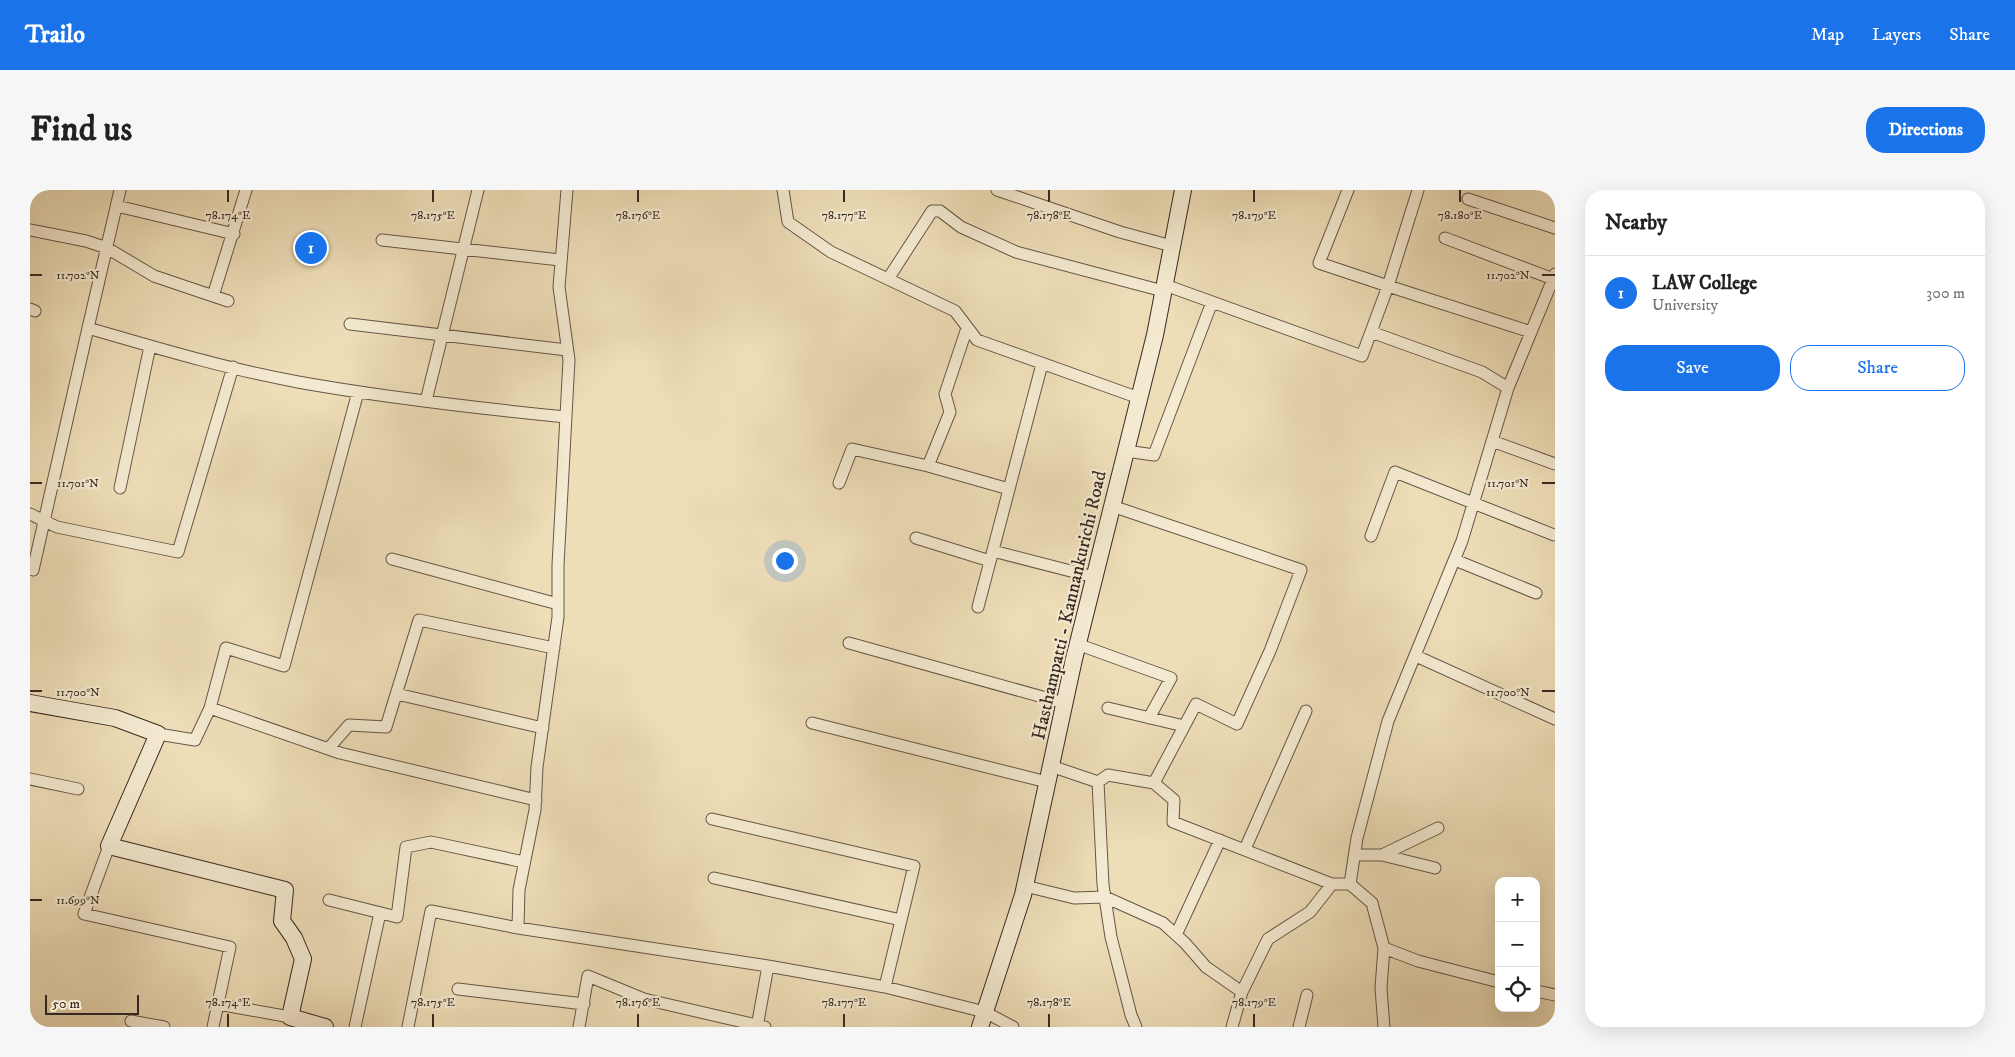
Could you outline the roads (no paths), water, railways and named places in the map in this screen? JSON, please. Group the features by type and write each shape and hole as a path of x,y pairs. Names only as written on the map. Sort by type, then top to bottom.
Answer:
{"main road":[{"name":"Hasthampatti - Kannankurichi Road","path":"983,1020 1025,886 1077,644 1139,398 1164,288 1183,190"},
{"path":"30,703 114,718 158,734 108,846 285,890 282,921 294,938 303,959 290,1017 325,1027"}],"street":[{"path":"33,570 120,190"},
{"path":"214,296 246,190"},
{"path":"426,401 478,190"},
{"path":"518,928 518,890 536,800 542,728 554,648 558,604 558,565 569,360 559,287 567,190"},
{"path":"783,190 788,222 831,252 955,311 977,340 1139,398"},
{"path":"997,190 1120,232 1172,246"},
{"path":"1348,190 1319,263 1531,332"},
{"path":"888,279 932,211 940,211 961,227 1016,252 1164,288 1212,302 1362,356 1388,286 1418,190"},
{"path":"1468,199 1555,228"},
{"path":"117,206 234,234"},
{"path":"30,230 86,240 107,248 154,276 228,300"},
{"path":"1350,884 1357,838 1388,721 1454,560 1508,388 1554,277 1445,238"},
{"path":"382,240 560,260"},
{"path":"1126,451 1154,455 1212,302"},
{"path":"350,324 567,350"},
{"path":"88,328 150,346 296,381 358,392 566,417"},
{"path":"928,466 950,412 944,394 967,328"},
{"path":"1371,332 1482,372 1508,388"},
{"path":"120,488 150,346"},
{"path":"978,607 1042,364"},
{"path":"30,514 57,527 178,552 233,367"},
{"path":"158,734 195,740 210,708 226,648 284,666 358,392"},
{"path":"1492,440 1555,464"},
{"path":"839,483 852,449 928,466 1009,489"},
{"path":"1371,536 1395,472 1554,535"},
{"path":"1112,506 1301,570 1270,650 1237,724 1196,704 1154,783"},
{"path":"916,538 1094,577"},
{"path":"392,559 558,604"},
{"path":"1454,560 1536,593"},
{"path":"328,749 349,725 386,727 419,620 554,648"},
{"path":"849,643 1064,703"},
{"path":"1077,644 1171,678 1149,718"},
{"path":"1416,656 1555,719"},
{"path":"397,694 542,728"},
{"path":"210,708 328,749 536,800"},
{"path":"1108,708 1184,726"},
{"path":"1245,849 1306,711"},
{"path":"812,723 1047,782"},
{"path":"1051,766 1098,782"},
{"path":"1098,782 1108,775 1154,783 1174,800 1174,822 1332,884 1350,884 1372,903 1384,948 1381,988 1384,1027"},
{"path":"30,779 78,789"},
{"path":"1098,782 1105,896 1111,937 1131,1016 1136,1027"},
{"path":"712,819 914,866 885,987"},
{"path":"1382,856 1438,828"},
{"path":"1176,935 1220,840"},
{"path":"329,900 397,917 406,847 431,842 524,862"},
{"path":"108,846 84,914 230,947 214,1027"},
{"path":"1354,856 1382,856 1435,868"},
{"path":"714,878 901,920"},
{"path":"1232,1027 1242,992 1268,939 1310,912 1332,884"},
{"path":"1025,886 1074,898 1105,896 1163,923 1206,967 1242,992"},
{"path":"408,1027 431,911 518,928 768,966 885,987 983,1020 1013,1027"},
{"path":"355,1027 380,913"},
{"path":"1384,948 1418,961 1495,981"},
{"path":"579,1027 588,976 644,999 760,1026 768,966"},
{"path":"458,989 584,1004"},
{"path":"1540,991 1555,995"},
{"path":"1299,1027 1307,996"},
{"path":"218,1004 290,1017"},
{"path":"131,1021 164,1027"}],"place":[{"name":"LAW College","path":"311,248"}]}
